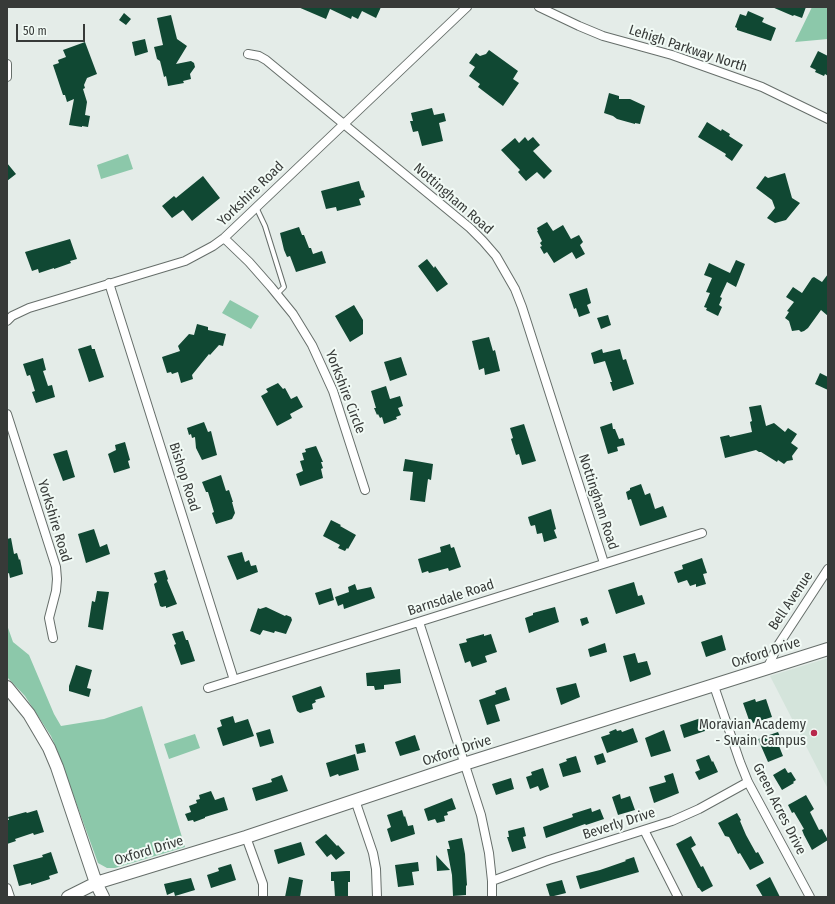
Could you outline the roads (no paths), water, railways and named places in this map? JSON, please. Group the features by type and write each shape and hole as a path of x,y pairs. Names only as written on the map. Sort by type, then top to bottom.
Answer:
{"main road":[{"name":"Oxford Drive","path":"68,897 96,882 246,837 464,764 828,649"},
{"path":"7,688 29,714 49,748 57,767 96,882 103,897"}],"street":[{"name":"Yorkshire Road","path":"7,321 12,316 29,308 185,260 202,253 224,238 467,7"},
{"name":"Lehigh Parkway North","path":"539,7 573,24 603,36 672,55 762,87 828,119"},
{"name":"Nottingham Road","path":"248,54 259,56 266,60 470,228 484,241 506,272 522,307 604,563"},
{"path":"7,64 7,77"},
{"name":"Yorkshire Circle","path":"224,238 277,294 312,345 324,368 342,414 366,490"},
{"name":"Bishop Road","path":"108,283 234,680"},
{"name":"Yorkshire Road","path":"7,414 56,567 56,591 49,618 53,638"},
{"name":"Barnsdale Road","path":"208,688 702,533"},
{"name":"Bell Avenue","path":"767,669 777,647 828,569"},
{"path":"419,622 486,835 492,881 492,897"},
{"name":"Green Acres Drive","path":"714,686 748,782 810,897"},
{"name":"Beverly Drive","path":"492,881 555,858 672,821 748,782"},
{"path":"355,800 373,853 376,869 377,897"},
{"path":"644,830 678,897"},
{"path":"246,837 263,884 263,897"}],"lane":[{"path":"256,207 265,226 284,287 277,294"}],"place":[{"name":"Moravian Academy - Swain Campus","path":"814,733"}]}
